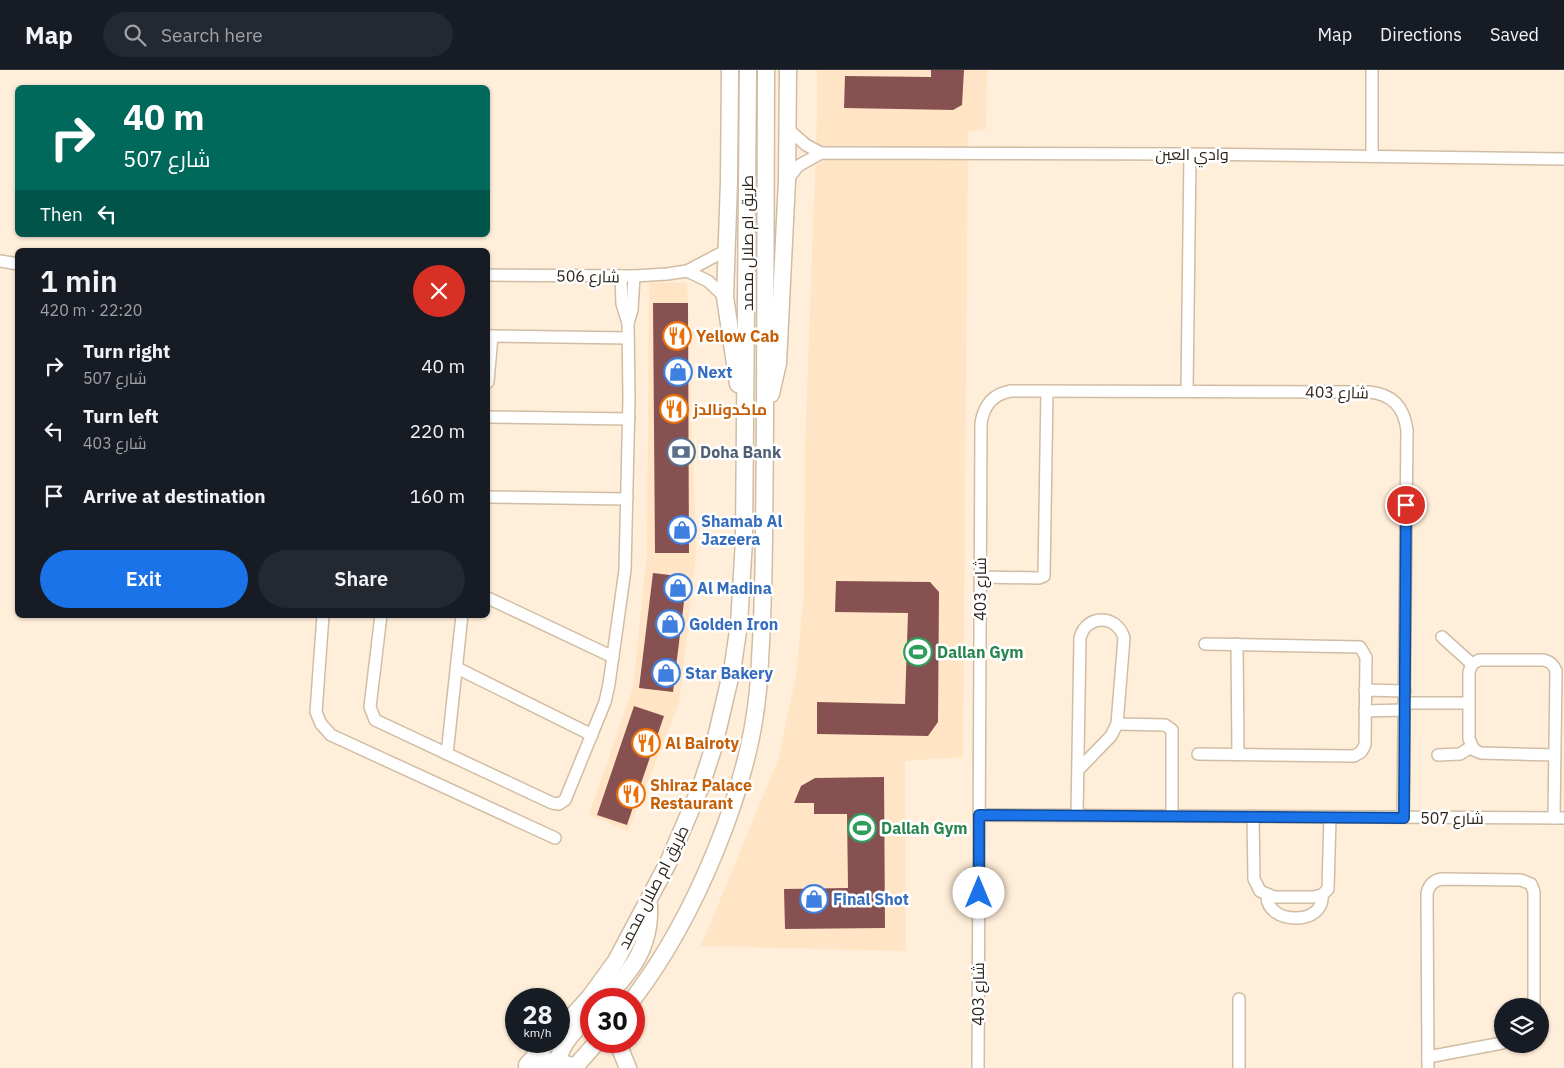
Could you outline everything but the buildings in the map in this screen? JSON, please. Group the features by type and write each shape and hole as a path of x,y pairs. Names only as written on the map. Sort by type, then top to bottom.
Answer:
{"street":[{"path":"730,70 725,297 738,383 745,407"},
{"name":"طريق ام صلال محمد","path":"570,1019 589,998 616,961 675,847 701,786 714,746 733,665 743,582 748,70"},
{"name":"طريق ام صلال محمد","path":"640,988 672,940 712,858 732,808 746,757 758,692 765,407 766,70"},
{"path":"765,407 774,385 778,363 787,180 788,70"},
{"path":"1372,70 1372,156"},
{"path":"788,129 806,145 820,153"},
{"path":"787,180 805,161 820,153"},
{"name":"وادي العين","path":"820,153 1190,154 1564,159"},
{"path":"1187,391 1190,154"},
{"name":"شارع 506","path":"490,275 634,276 688,271 725,251"},
{"path":"0,261 15,264"},
{"path":"688,271 708,281 725,297"},
{"path":"621,276 622,304 628,323"},
{"path":"381,618 371,714 377,722 552,803 559,804 567,797 604,702 614,657 625,570 629,419 628,323 632,310 634,276"},
{"path":"490,336 628,338"},
{"path":"980,577 1039,578 1044,576 1047,391"},
{"name":"شارع 403","path":"978,1068 982,413 987,405 1002,393 1047,391 1380,392 1400,406 1406,418 1407,430 1404,818"},
{"path":"490,416 629,419"},
{"path":"490,496 627,499"},
{"path":"490,599 614,657"},
{"path":"324,618 316,712 321,724 331,735 555,838"},
{"path":"447,754 462,618"},
{"path":"1077,815 1080,638 1087,625 1097,620 1112,622 1120,628 1124,638 1117,724 1111,736 1078,770"},
{"path":"1442,637 1472,664"},
{"path":"1198,754 1358,754 1365,745 1365,652 1360,647 1205,644"},
{"path":"1237,644 1238,754"},
{"path":"1555,755 1481,753 1471,746 1469,739 1469,672 1472,664 1479,660 1544,660 1553,665 1556,671 1555,755 1559,818"},
{"path":"457,668 592,734"},
{"path":"1365,690 1404,691"},
{"path":"1365,711 1469,703"},
{"path":"1117,724 1165,725 1172,730 1172,816"},
{"path":"1438,755 1460,754 1471,746"},
{"name":"شارع 507","path":"979,815 1559,818"},
{"path":"1253,816 1254,879 1257,887 1267,896 1313,897 1322,895"},
{"path":"1267,896 1268,906 1276,914 1300,916 1314,915 1318,912 1322,906 1322,895 1329,884 1330,817"},
{"path":"1494,1045 1428,1063 1427,893 1435,881 1442,878 1521,880 1531,884 1534,892 1534,998"},
{"path":"615,988 637,961 646,938 649,900"},
{"path":"1239,999 1239,1068"},
{"path":"557,1064 569,1038 580,1026"},
{"path":"527,1065 538,1053"},
{"path":"527,1065 557,1064 575,1068 588,1053"},
{"path":"622,1053 628,1068"}],"shaded area":[{"path":"817,70 987,70 986,129 968,132 963,757 905,761 906,951 701,946 778,760 796,676 804,593 805,447"},
{"path":"649,282 687,283 696,553 679,703 628,831 589,815 633,688 647,553"}],"place":[{"name":"Yellow Cab","path":"677,336"},
{"name":"Next","path":"678,372"},
{"name":"ماكدونالدز","path":"674,409"},
{"name":"Doha Bank","path":"681,452"},
{"name":"Shamab Al Jazeera","path":"682,530"},
{"name":"Al Madina","path":"678,588"},
{"name":"Golden Iron","path":"670,624"},
{"name":"Dallan Gym","path":"918,652"},
{"name":"Star Bakery","path":"666,673"},
{"name":"Al Bairoty","path":"646,743"},
{"name":"Shiraz Palace Restaurant","path":"631,794"},
{"name":"Dallah Gym","path":"862,828"},
{"name":"Final Shot","path":"814,899"}],"route":[{"path":"979,893 979,815 1404,818 1406,505"}]}
